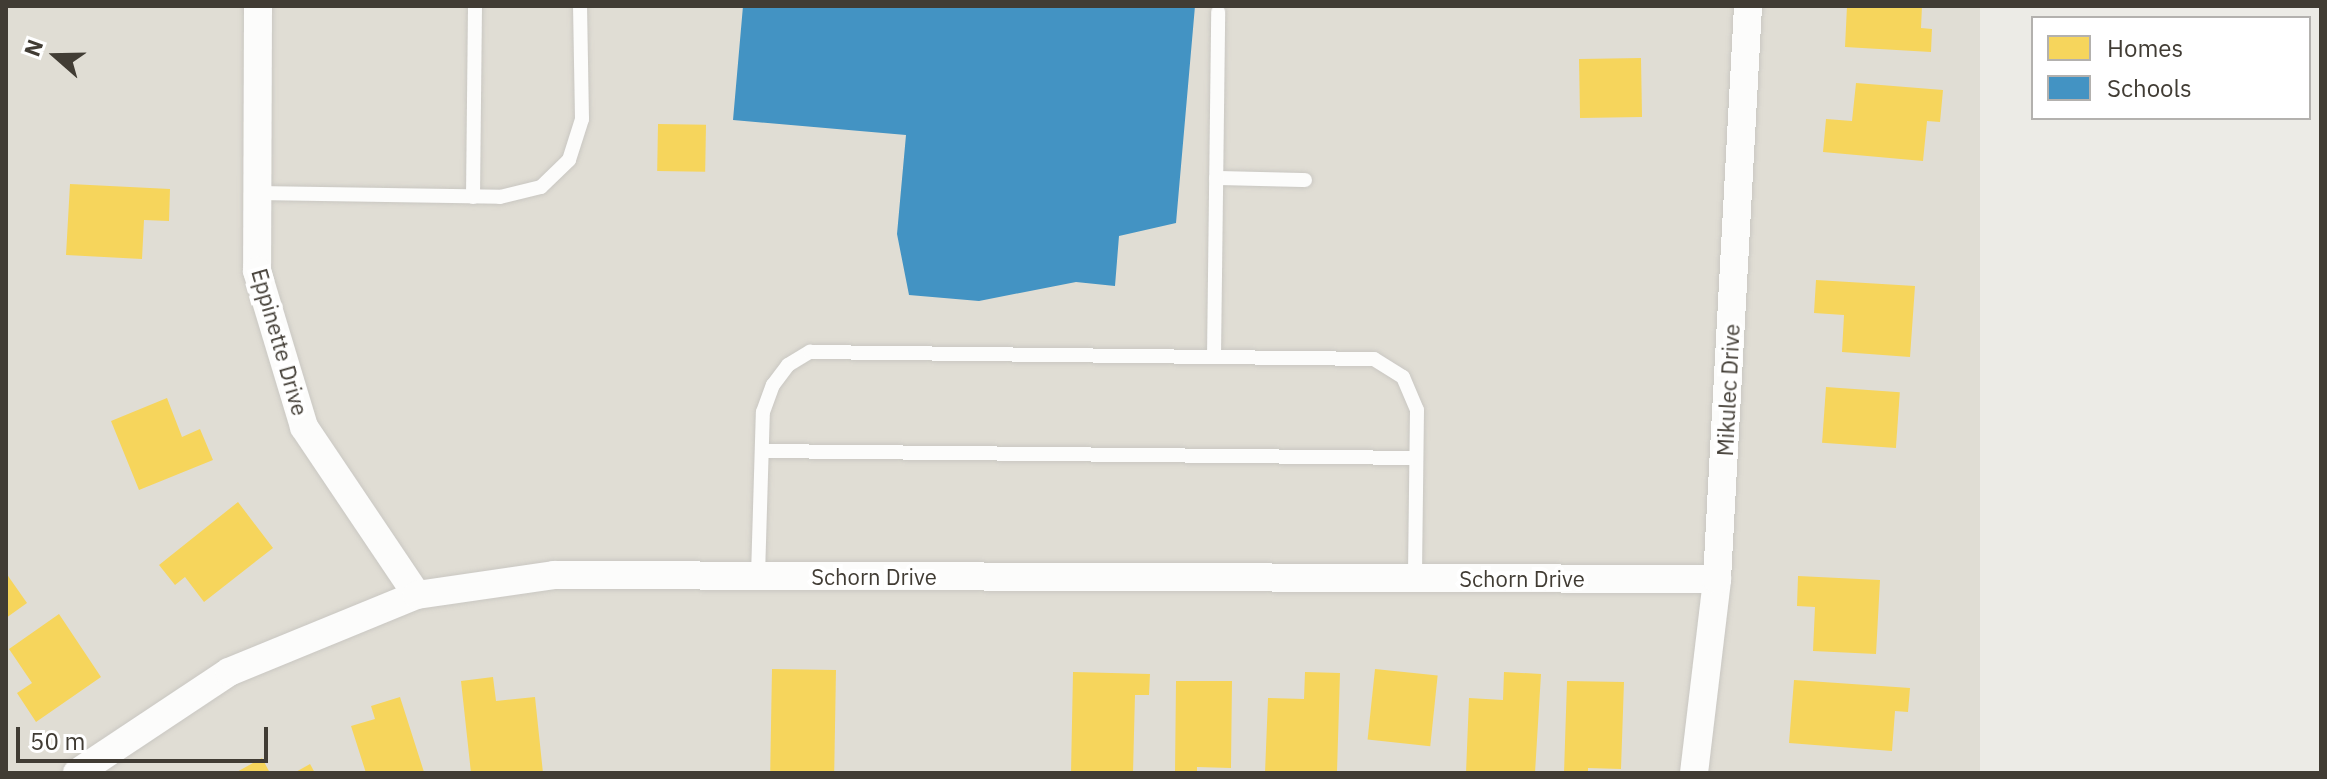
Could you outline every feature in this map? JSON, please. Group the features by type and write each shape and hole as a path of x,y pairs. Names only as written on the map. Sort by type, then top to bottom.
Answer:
{"street":[{"name":"Eppinette Drive","path":"258,6 257,271 304,427 417,595"},
{"name":"Mikulec Drive","path":"1694,773 1717,579 1748,6"},
{"name":"Schorn Drive","path":"77,773 229,672 417,595 554,575 1717,579"}],"lane":[{"path":"473,197 475,6"},
{"path":"257,193 500,197 541,187 569,160 582,119 580,6"},
{"path":"1214,357 1218,12"},
{"path":"1216,178 1305,180"},
{"path":"758,576 763,412 773,385 788,365 810,352 1374,359 1403,377 1417,410 1415,578"},
{"path":"762,451 1416,458"}],"shaded area":[{"path":"6,6 1980,6 1980,773 6,773"}],"building: Homes":[{"path":"1847,6 1922,6 1921,28 1932,29 1931,52 1845,47"},
{"path":"1641,58 1642,117 1580,118 1579,59"},
{"path":"1856,83 1943,90 1940,122 1927,121 1923,161 1823,152 1826,119 1852,121"},
{"path":"658,124 706,125 705,172 657,171"},
{"path":"70,184 170,189 169,221 144,220 142,259 66,255"},
{"path":"1816,280 1915,286 1910,357 1842,352 1844,315 1814,313"},
{"path":"1826,387 1900,392 1896,448 1822,443"},
{"path":"167,398 182,437 200,429 213,460 139,490 111,421"},
{"path":"238,502 273,548 204,602 185,577 175,585 159,565"},
{"path":"6,573 27,603 6,618"},
{"path":"1798,576 1880,580 1876,654 1813,651 1815,607 1797,606"},
{"path":"59,614 101,677 36,722 17,693 32,683 9,649"},
{"path":"772,669 836,670 834,773 770,773"},
{"path":"1375,669 1438,676 1430,746 1368,740"},
{"path":"1073,672 1150,674 1149,695 1135,695 1133,773 1071,773"},
{"path":"1305,672 1340,673 1337,772 1265,773 1268,698 1304,699"},
{"path":"1504,672 1541,674 1535,773 1466,773 1469,698 1503,700"},
{"path":"493,677 496,701 535,697 543,773 471,773 461,681"},
{"path":"1794,680 1910,688 1908,712 1895,711 1892,751 1789,743"},
{"path":"1176,681 1232,681 1231,768 1197,767 1197,773 1175,773"},
{"path":"1567,681 1624,682 1621,769 1588,768 1588,773 1564,773"},
{"path":"400,697 424,772 366,773 351,726 375,719 371,706"},
{"path":"262,758 270,773 235,773"},
{"path":"310,764 315,773 294,773"}],"building: Schools":[{"path":"743,6 1195,6 1176,223 1119,236 1115,286 1076,282 979,301 909,295 897,234 906,135 733,120"}]}
